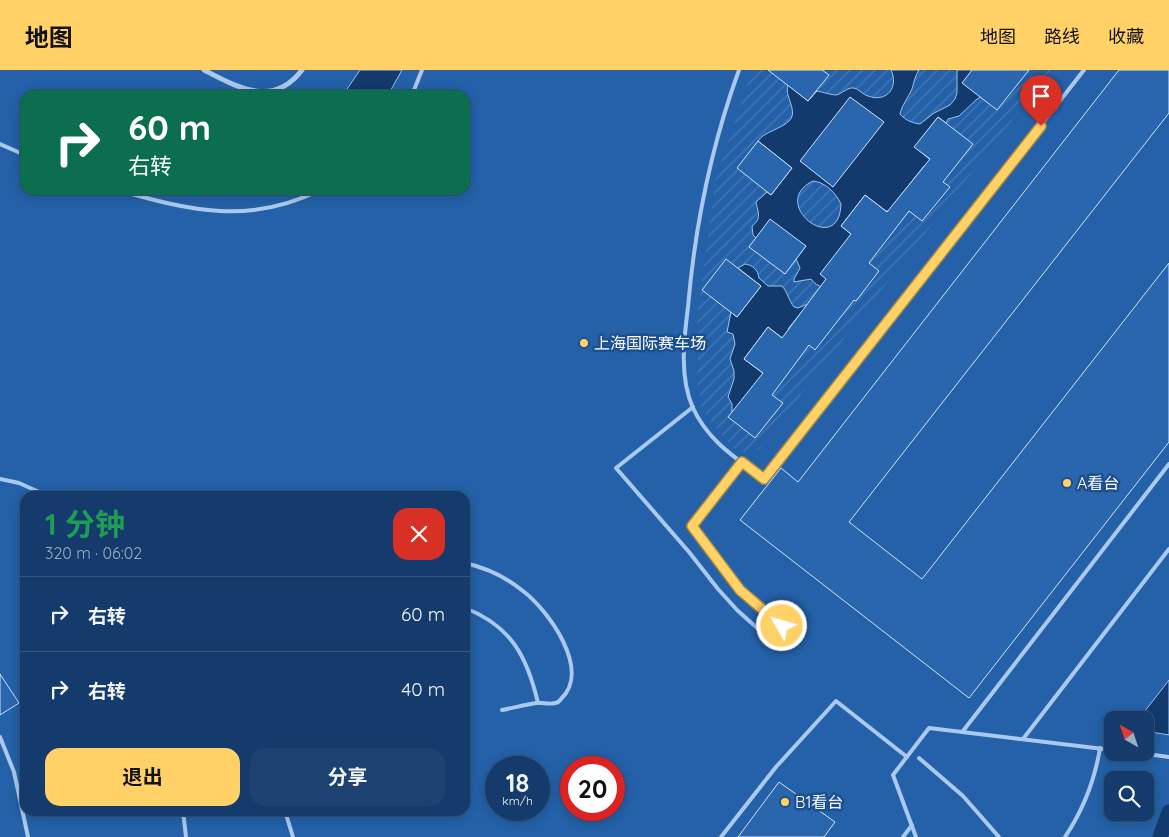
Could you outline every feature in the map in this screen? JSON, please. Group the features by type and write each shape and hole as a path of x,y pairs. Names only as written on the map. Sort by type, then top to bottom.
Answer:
{"street":[{"path":"204,70 240,87 254,90"},
{"path":"279,90 296,78 302,70"}],"lane":[{"path":"414,90 422,70"},
{"path":"738,70 710,164 694,253 684,338 685,369 687,391 692,407 710,435 723,449 764,479 1084,70"},
{"path":"0,144 20,153"},
{"path":"136,195 196,210 226,212 252,211 295,201 309,195"},
{"path":"692,407 616,468 684,545 724,596 765,635"},
{"path":"742,462 692,526 740,590 782,626"},
{"path":"963,731 1169,464"},
{"path":"0,478 36,491"},
{"path":"1023,739 1169,549"},
{"path":"470,565 490,571 525,592 544,612 559,634 573,668 572,678 561,700 551,704 538,702 502,710"},
{"path":"470,610 491,620 504,631 516,647 534,683 538,702"},
{"path":"721,837 776,767 836,701 907,757"},
{"path":"916,837 893,775 929,728 1104,749"},
{"path":"0,736 14,772 20,800"},
{"path":"1065,837 1077,816 1088,790 1097,765 1100,748"},
{"path":"1154,755 1169,757"},
{"path":"919,758 963,796 999,837"},
{"path":"23,816 28,837"},
{"path":"184,816 186,837"},
{"path":"286,816 293,837"},
{"path":"903,837 912,824"},
{"path":"288,837 290,830"}],"shaded area":[{"name":"上海国际赛车场","path":"0,70 1169,70 1169,837 0,837"},
{"path":"360,70 402,70 391,90 346,90"},
{"path":"752,70 774,70 774,74 788,85 787,93 792,111 791,115 782,126 761,137 737,168 767,192 759,199 756,238 785,274 796,259 800,268 795,276 802,279 811,279 815,285 839,289 856,301 879,271 854,251 877,253 900,223 886,211 907,209 922,221 950,187 929,171 972,144 946,123 948,120 959,116 981,97 998,110 1022,79 1032,75 1035,77 1040,70 1051,70 758,450 747,453 734,448 711,422 702,408 698,387 697,319 716,179","holes":["726,259 738,268 745,264 748,265 756,270 759,278 768,286 778,286 785,289 786,295 794,307 798,308 808,304 815,350 798,337 789,343 803,354 779,385 756,382 783,404 755,438 728,417 732,407 728,397 734,379 734,371 730,359 735,344 733,334 727,331 731,312 702,290"]},
{"path":"822,70 891,70 894,82 887,95 874,97 856,88 836,95 817,91 829,75"},
{"path":"891,70 919,70 900,114 906,120 914,123 920,124 934,113 950,105 955,99 957,93 957,70 972,70 981,97 959,116 948,119 946,123 938,117 915,147 935,164 924,166 897,200 903,210 886,211 865,195 841,226 861,242 839,289 820,286 811,279 794,282 800,268 796,259 806,246 756,238 753,235 752,226 757,221 759,215 756,202 767,192 771,195 792,168 758,141 764,135 790,120 793,112 787,89 788,85 808,101 817,91 836,95 851,88 875,98 890,92 893,76","holes":["813,181 830,189 841,204 837,220 829,227 819,227 809,221 801,212 798,202 801,191"]},
{"path":"919,70 957,70 957,93 955,99 950,105 934,113 920,124 904,119 900,115"},
{"path":"813,181 822,183 830,189 841,204 837,220 829,227 819,227 809,221 801,212 798,202 801,191"},
{"path":"745,264 755,268 759,278 768,286 782,286 794,307 798,308 808,304 788,329 798,337 789,343 768,327 744,359 772,380 732,412 732,404 728,397 734,379 734,371 730,359 735,344 733,334 727,332 731,312 737,317 761,286 738,268"},
{"path":"1169,680 1169,735 1154,732 1154,711 1145,711"}],"building":[{"path":"768,70 822,70 829,75 808,101"},
{"path":"972,70 1029,70 997,110 962,83"},
{"name":"A看台","path":"1119,70 1169,70 1169,113 849,522 922,579 1169,263 1169,442 969,698 740,520 781,468 798,482"},
{"path":"850,97 884,122 833,187 800,161"},
{"path":"938,117 973,144 943,182 950,187 922,221 909,211 869,263 879,271 815,350 809,345 772,395 783,403 755,438 728,417 763,373 744,359 768,327 782,338 826,279 820,274 851,234 841,226 865,195 887,212 930,159 914,147"},
{"path":"758,141 792,168 771,195 737,168"},
{"path":"770,219 806,246 785,274 749,247"},
{"path":"726,259 761,286 737,317 702,290"},
{"path":"0,674 19,703 0,715"},
{"name":"B1看台","path":"779,782 835,822 824,837 738,837"}],"waterway":[{"path":"1160,837 1169,812"}],"place":[{"name":"上海国际赛车场","path":"584,343"},
{"name":"A看台","path":"1067,483"},
{"name":"B1看台","path":"785,802"}],"route":[{"path":"782,626 740,590 726,574 692,526 742,462 764,479 1041,126"}]}
